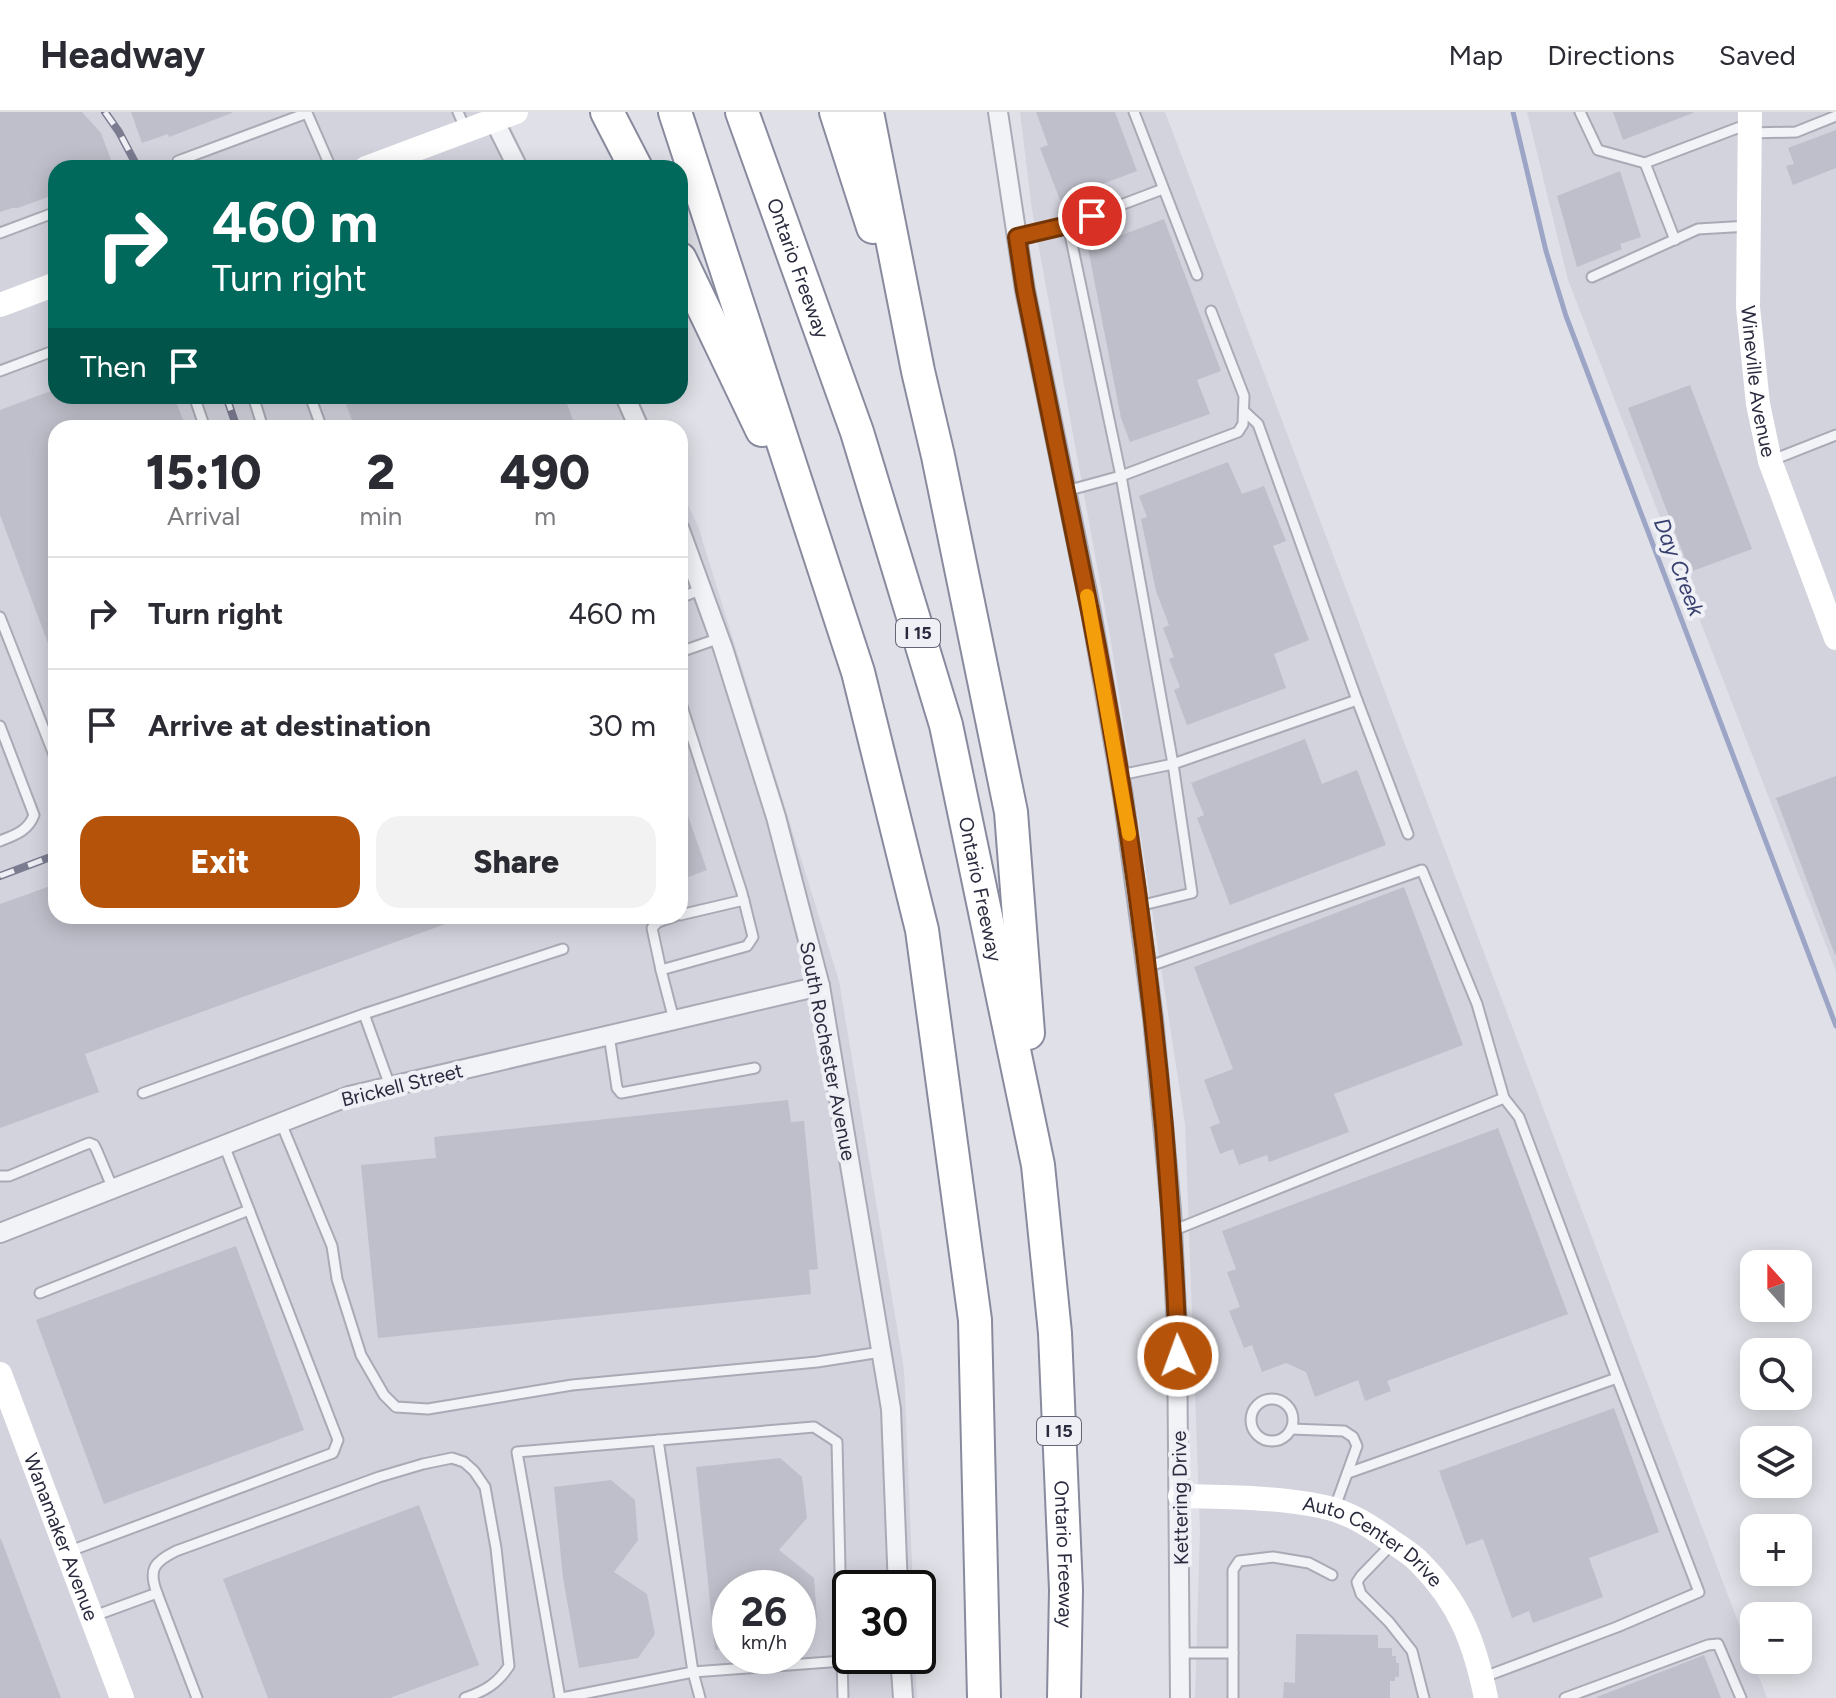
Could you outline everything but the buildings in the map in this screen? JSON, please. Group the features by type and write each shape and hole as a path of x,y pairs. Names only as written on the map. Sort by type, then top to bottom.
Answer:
{"highway":[{"path":"607,112 631,158"},
{"path":"836,112 918,371"},
{"path":"867,112 1011,812 1038,1165"},
{"name":"Ontario Freeway","path":"743,114 857,432 946,725 1038,1165 1055,1333 1066,1590 1064,1698"},
{"path":"678,122 858,672 922,930 975,1320 984,1698"},
{"path":"688,276 819,548"}],"street":[{"name":"Kettering Drive","path":"998,112 1025,290 1091,612 1120,775 1147,967 1161,1093 1177,1329 1180,1698"},
{"path":"382,160 462,121 505,116 516,160"},
{"name":"Wineville Avenue","path":"1750,123 1748,307 1758,404 1770,461 1836,638"},
{"path":"0,305 48,287"},
{"name":"South Rochester Avenue","path":"688,551 720,638 776,817 820,986 891,1409 897,1570"},
{"name":"Brickell Street","path":"0,1233 349,1096 820,986"},
{"name":"Wanamaker Avenue","path":"0,1374 6,1406 67,1552 122,1698"},
{"name":"Auto Center Drive","path":"1180,1496 1277,1499 1324,1506 1366,1522 1419,1561 1440,1586 1471,1639 1484,1688"},
{"path":"901,1674 903,1698"}],"lane":[{"path":"181,160 307,112 328,160"},
{"path":"1134,112 1197,275"},
{"path":"1580,112 1598,150 1645,163 1750,123 1796,132 1836,116"},
{"path":"1645,163 1675,240"},
{"path":"1017,237 1068,225 1163,189"},
{"path":"0,233 48,215"},
{"path":"1068,225 1121,476 1173,764 1192,893 1139,906"},
{"path":"1592,277 1698,229 1749,226"},
{"path":"1066,491 1121,476 1238,432 1243,424 1244,396 1211,311"},
{"path":"0,371 48,353"},
{"path":"1244,411 1258,424 1408,834"},
{"path":"1770,461 1836,435"},
{"path":"688,595 702,589"},
{"path":"0,617 48,740"},
{"path":"688,649 720,638"},
{"path":"1120,775 1173,764 1357,700"},
{"path":"661,970 747,946 753,937 688,725"},
{"path":"0,726 34,815 31,824 21,833 0,841"},
{"path":"1147,967 1422,870 1477,1004 1504,1098 1519,1117 1699,1592 1484,1688"},
{"path":"688,913 744,900"},
{"path":"656,924 652,928 674,1020"},
{"path":"143,1093 364,1014 563,949"},
{"path":"364,1014 390,1086"},
{"path":"609,1035 617,1088 621,1093 755,1068"},
{"path":"1172,1231 1504,1098"},
{"path":"281,1123 332,1246 337,1279 361,1355 384,1395 396,1407 428,1409 572,1385 817,1362 881,1352"},
{"path":"0,1176 9,1176 89,1143 94,1145 113,1189"},
{"path":"67,1552 333,1453 338,1440 224,1145"},
{"path":"40,1293 249,1210"},
{"path":"1348,1473 1617,1378"},
{"path":"1291,1429 1290,1409 1279,1400 1266,1399 1251,1413 1255,1433 1267,1441 1281,1439 1291,1429 1344,1431 1353,1437 1357,1446 1334,1510"},
{"path":"832,1662 693,1672 561,1698 517,1452 814,1427 837,1442 841,1570"},
{"path":"658,1440 693,1672 700,1698"},
{"path":"197,1698 152,1579 154,1567 163,1558 379,1477 452,1458 464,1462 485,1487 496,1548 509,1666 499,1680 465,1698"},
{"path":"1393,1542 1357,1582 1361,1594 1412,1651 1424,1698"},
{"path":"1233,1698 1233,1570 1239,1561 1273,1557 1309,1563 1332,1575"},
{"path":"91,1617 157,1593"},
{"path":"1565,1698 1718,1644 1741,1698"},
{"path":"1181,1653 1233,1653"},
{"path":"843,1674 843,1698"}],"shaded area":[{"path":"0,112 504,112 526,160 48,160 48,404 641,404 648,420 48,420 48,924 688,924 688,505 698,526 839,981 904,1369 912,1570 832,1570 832,1674 916,1674 917,1698 0,1698"},
{"path":"1020,112 1165,112 1740,1627 1740,1674 1758,1674 1767,1698 1195,1698 1200,1529 1185,1124 1111,642 1032,210"},
{"path":"1527,112 1836,112 1836,971 1568,280"}],"waterway":[{"name":"Day Creek","path":"1513,112 1546,251 1566,316 1836,1026"}],"railway":[{"path":"105,112 134,160"},
{"path":"229,404 234,420"},
{"path":"0,876 48,858"}],"slow traffic":[{"path":"1087,596 1129,834"}],"route":[{"path":"1092,216 1017,237 1025,290 1091,612 1123,795 1161,1093 1171,1210 1178,1356"}]}
